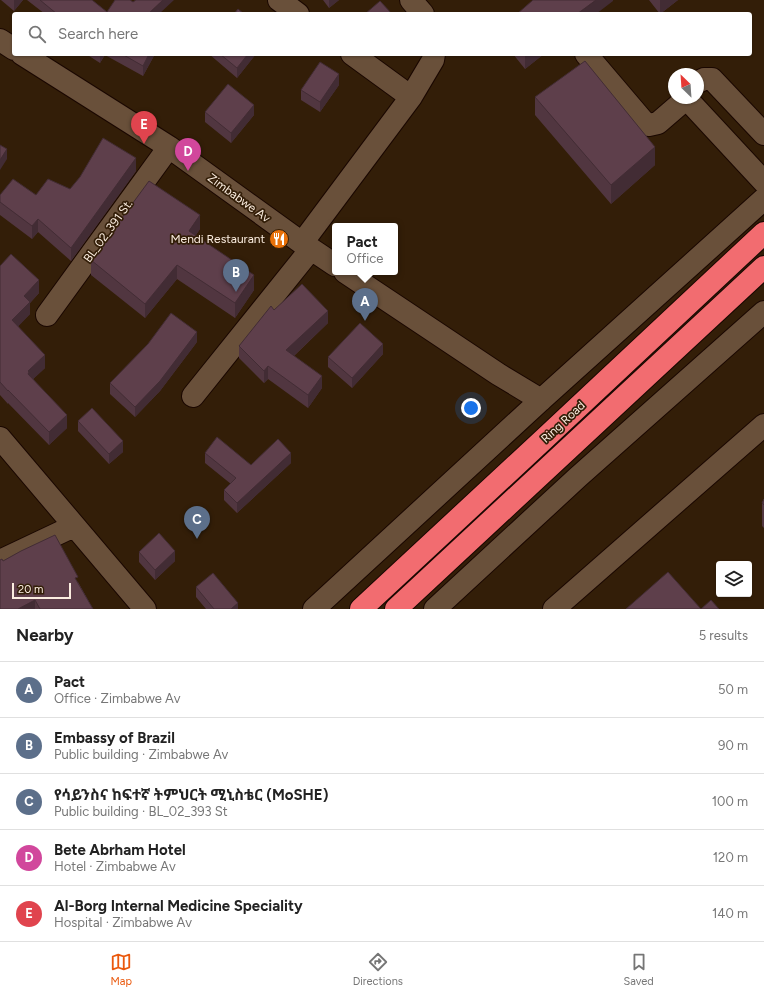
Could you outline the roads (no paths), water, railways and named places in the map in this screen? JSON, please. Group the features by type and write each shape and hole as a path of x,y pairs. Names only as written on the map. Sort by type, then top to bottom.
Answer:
{"highway":[{"name":"Ring Road","path":"361,609 764,233"},
{"name":"Ring Road","path":"396,609 764,267"}],"street":[{"path":"279,0 295,12"},
{"path":"411,0 421,12"},
{"path":"0,40 12,48"},
{"name":"Zimbabwe Av","path":"25,56 168,147 332,263"},
{"path":"355,56 411,98"},
{"path":"193,396 306,246 411,98 433,60 434,56"},
{"path":"588,56 643,121 649,125 658,123 679,104"},
{"path":"704,79 712,79 764,134"},
{"path":"700,104 764,182"},
{"name":"BL_02_391 St.","path":"47,315 168,147"},
{"path":"314,609 541,400 764,199"},
{"path":"350,275 498,374 541,400"},
{"path":"435,609 578,477 764,312"},
{"path":"554,609 764,425"},
{"path":"0,438 145,609"},
{"path":"0,561 74,526"}],"place":[{"name":"Al-Borg Internal Medicine Speciality","path":"144,144"},
{"name":"Bete Abrham Hotel","path":"188,171"},
{"name":"Mendi Restaurant","path":"279,239"},
{"name":"Embassy of Brazil","path":"236,292"},
{"name":"Pact","path":"365,321"},
{"name":"የሳይንስና ከፍተኛ ትምህርት ሚኒስቴር (MoSHE)","path":"197,539"}]}
